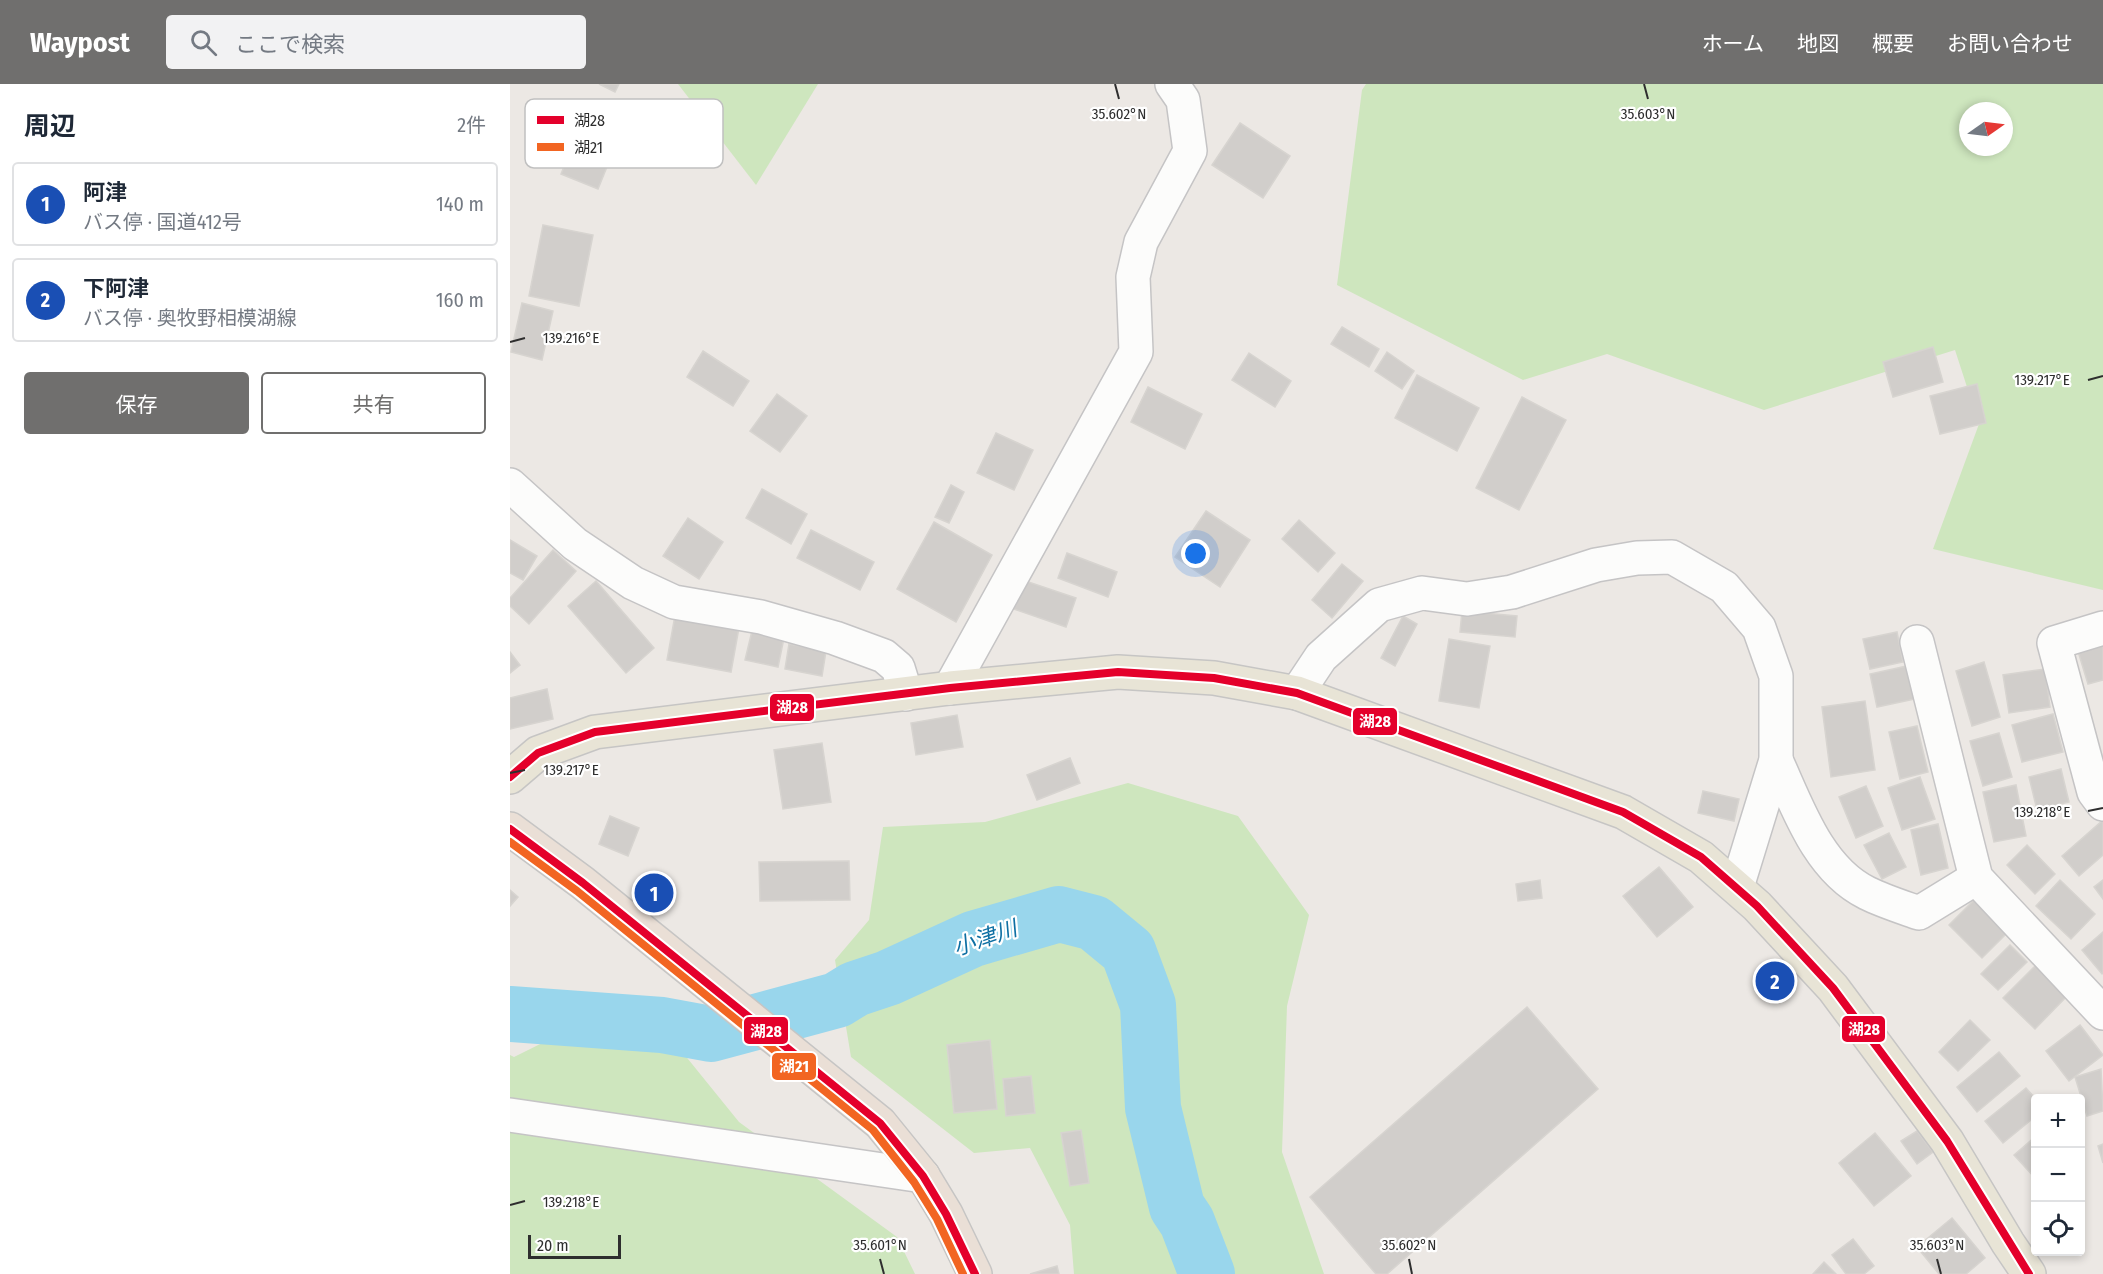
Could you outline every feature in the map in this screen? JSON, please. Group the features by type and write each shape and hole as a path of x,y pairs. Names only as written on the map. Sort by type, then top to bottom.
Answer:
{"highway":[{"path":"510,829 681,961 880,1123 923,1176 946,1214 975,1274"}],"main road":[{"path":"510,777 538,753 595,732 950,688 1118,672 1214,678 1297,693 1623,812 1701,857 1737,887 1796,945 1833,988 1947,1142 2008,1243 2030,1274"}],"street":[{"path":"950,688 1136,352 1133,277 1141,242 1190,151 1183,100 1172,84"},
{"path":"510,485 575,544 633,583 674,602 761,617 835,638 884,656 898,668 906,694"},
{"path":"1297,693 1321,657 1379,605 1422,593 1467,599 1512,592 1596,566 1637,558 1672,557 1724,587 1759,628 1776,676 1776,760 1737,887"},
{"path":"2103,628 2054,643 2094,792 2103,804"},
{"path":"1917,642 1976,878 2022,930 2102,1011"},
{"path":"1776,760 1821,850 1842,874 1865,892 1919,913 1976,878"},
{"path":"510,1115 923,1176"}],"green space":[{"path":"678,84 818,84 756,185 723,142 723,99 690,99"},
{"path":"1366,84 2103,84 2103,590 1933,549 1979,424 1955,350 1764,410 1607,354 1523,380 1337,285 1362,90"},
{"path":"1128,783 1238,816 1309,915 1287,1006 1282,1152 1324,1274 1074,1274 1070,1225 1030,1148 974,1153 851,1057 835,960 869,920 883,827 985,822"},
{"path":"637,996 739,1122 897,1237 915,1274 510,1274 510,1055 514,1057"}],"building":[{"path":"599,84 619,84 615,92"},
{"path":"1240,123 1290,156 1263,198 1212,165"},
{"path":"563,168 607,168 598,189 561,174"},
{"path":"543,225 593,235 579,306 529,296"},
{"path":"522,303 553,311 542,360 511,352"},
{"path":"1342,327 1379,349 1369,367 1331,344"},
{"path":"1933,347 1943,382 1893,397 1883,362"},
{"path":"703,351 749,381 733,406 687,377"},
{"path":"1387,352 1414,371 1402,389 1375,371"},
{"path":"1249,353 1291,381 1275,407 1232,380"},
{"path":"1417,375 1479,408 1457,451 1395,418"},
{"path":"1977,384 1986,423 1940,434 1930,396"},
{"path":"1148,387 1202,414 1185,449 1131,422"},
{"path":"777,394 807,416 780,452 750,431"},
{"path":"1522,397 1566,420 1519,510 1476,488"},
{"path":"996,433 1033,450 1014,490 977,473"},
{"path":"951,485 964,492 949,523 935,517"},
{"path":"762,489 807,514 791,544 746,518"},
{"path":"1206,511 1250,540 1220,587 1175,557"},
{"path":"688,518 723,542 699,579 663,556"},
{"path":"1299,520 1335,553 1318,572 1282,539"},
{"path":"934,522 992,555 956,622 897,589"},
{"path":"811,530 874,562 860,590 797,558"},
{"path":"510,540 537,556 523,580 510,573"},
{"path":"553,550 576,571 529,624 510,606 510,598"},
{"path":"1067,553 1117,572 1108,597 1058,578"},
{"path":"1342,564 1363,581 1332,618 1312,600"},
{"path":"1011,576 1076,598 1066,627 1002,605"},
{"path":"596,581 654,648 626,673 568,606"},
{"path":"676,610 740,622 731,672 667,660"},
{"path":"1462,611 1517,616 1515,637 1460,632"},
{"path":"1403,616 1417,624 1395,666 1381,658"},
{"path":"752,631 784,638 778,667 745,660"},
{"path":"1897,632 1903,662 1870,669 1863,639"},
{"path":"1449,639 1490,646 1479,708 1439,701"},
{"path":"2103,641 2103,680 2088,684 2077,648"},
{"path":"789,644 826,651 822,676 785,669"},
{"path":"510,652 520,665 510,673"},
{"path":"1984,662 2000,717 1972,726 1956,671"},
{"path":"1907,666 1915,699 1877,707 1870,674"},
{"path":"2045,669 2050,707 2009,713 2003,675"},
{"path":"547,689 553,719 510,729 510,698"},
{"path":"1865,701 1875,770 1831,777 1822,707"},
{"path":"2053,714 2063,752 2022,762 2012,725"},
{"path":"957,715 963,747 916,755 911,723"},
{"path":"1917,726 1928,772 1900,779 1889,732"},
{"path":"1999,733 2012,777 1983,786 1970,741"},
{"path":"822,743 831,802 783,809 774,750"},
{"path":"1070,758 1080,783 1037,800 1027,775"},
{"path":"2061,769 2069,802 2037,810 2029,777"},
{"path":"1920,777 1935,819 1902,830 1888,788"},
{"path":"2016,785 2026,836 1994,842 1983,792"},
{"path":"1866,786 1883,826 1856,838 1839,797"},
{"path":"1703,791 1739,799 1734,821 1698,813"},
{"path":"610,816 639,828 628,856 599,844"},
{"path":"2103,820 2103,855 2079,876 2062,856"},
{"path":"1938,824 1948,868 1921,875 1911,830"},
{"path":"1889,833 1906,867 1882,879 1864,845"},
{"path":"2027,845 2055,874 2035,894 2007,865"},
{"path":"849,861 850,900 760,901 759,862"},
{"path":"1659,867 1693,907 1657,937 1623,896"},
{"path":"1540,880 1542,898 1518,901 1516,884"},
{"path":"2060,880 2095,914 2071,939 2036,906"},
{"path":"2103,880 2103,899 2094,887"},
{"path":"510,890 518,897 510,906"},
{"path":"1975,899 2008,932 1982,958 1949,925"},
{"path":"2103,932 2103,973 2102,974 2082,950"},
{"path":"2010,945 2027,962 1998,990 1981,974"},
{"path":"2039,962 2070,993 2035,1029 2003,998"},
{"path":"1527,1007 1598,1089 1387,1274 1376,1274 1310,1197"},
{"path":"1970,1020 1990,1040 1958,1071 1939,1052"},
{"path":"2080,1025 2103,1055 2069,1081 2046,1051"},
{"path":"990,1040 997,1109 954,1113 947,1045"},
{"path":"1999,1052 2020,1076 1977,1112 1957,1087"},
{"path":"2101,1069 2103,1111 2087,1116 2085,1094 2080,1094 2075,1077"},
{"path":"1031,1076 1035,1113 1006,1116 1003,1079"},
{"path":"2026,1088 2031,1094 2031,1120 2003,1143 1985,1121"},
{"path":"1081,1130 1089,1183 1070,1186 1061,1133"},
{"path":"1917,1131 1933,1152 1917,1164 1901,1141"},
{"path":"1875,1133 1911,1176 1874,1206 1839,1163"},
{"path":"2031,1140 2031,1174 2014,1155"},
{"path":"2103,1144 2103,1163 2098,1146"},
{"path":"1952,1218 1985,1258 1966,1274 1939,1274 1917,1247"},
{"path":"1853,1239 1874,1266 1864,1274 1846,1274 1832,1255"},
{"path":"1824,1262 1836,1274 1813,1274"},
{"path":"1057,1266 1059,1274 1030,1274"}],"waterway":[{"name":"小津川","path":"510,1014 662,1025 711,1034 837,1000 855,989 888,978 973,939 1059,914 1094,923 1128,951 1148,1005 1153,1108 1177,1207 1187,1222 1207,1274"}],"transit line":[{"name":"湖28","path":"510,777 538,753 595,732 950,688 1118,672 1214,678 1297,693 1623,812 1701,857 1757,906 1833,988 1947,1141 2029,1274"},
{"name":"湖28","path":"510,829 583,883 880,1123 923,1176 946,1214 975,1274"},
{"name":"湖21","path":"510,842 577,891 873,1130 914,1182 937,1219 963,1274"}],"place":[{"name":"阿津","path":"654,893"},
{"name":"下阿津","path":"1775,981"}]}
